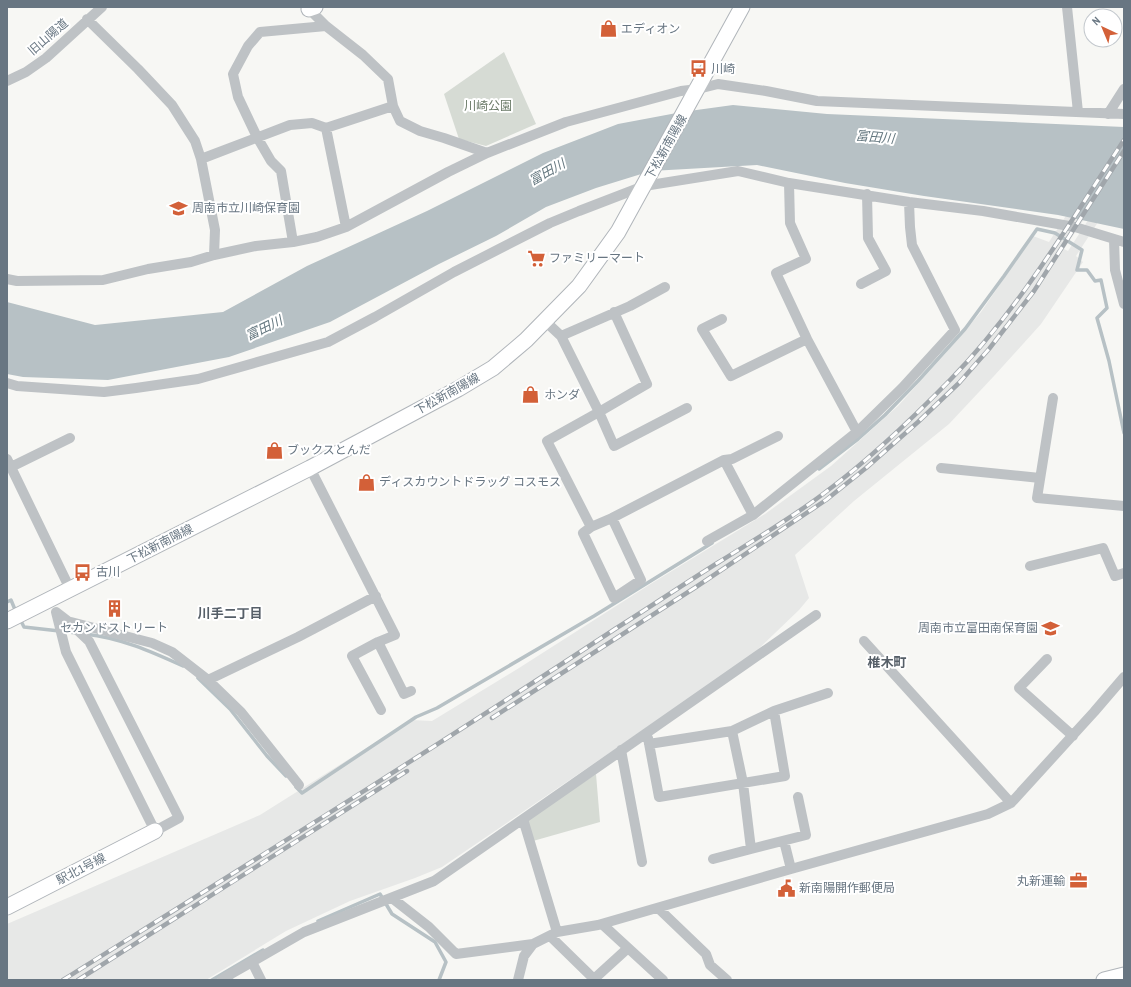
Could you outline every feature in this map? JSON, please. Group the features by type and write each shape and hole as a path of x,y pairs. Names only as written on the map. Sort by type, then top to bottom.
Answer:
{"main road":[{"name":"下松新南陽線","path":"7,621 53,606 70,590 310,468 458,389 493,368 546,321 580,286 599,261 618,232 647,181 742,7"},
{"name":"駅北1号線","path":"7,907 155,831"},
{"path":"1104,980 1124,974"}],"street":[{"name":"旧山陽道","path":"7,81 26,72 46,58 87,19 102,7"},
{"path":"1067,7 1078,112"},
{"path":"310,8 326,26 363,55 388,79 393,106 400,122 420,131 487,153"},
{"path":"87,19 172,105 195,141 201,159 215,230 214,255"},
{"path":"293,242 281,171 271,161 257,137 238,97 233,74 248,46 260,32 326,26"},
{"path":"7,279 17,281 103,280 148,269 191,262 214,255 256,246 293,242 317,237 346,227 448,172 487,153 566,122 681,91 695,93 718,84 766,91 817,101 1124,114"},
{"path":"1108,114 1124,89"},
{"path":"201,159 290,125 312,123 326,128 393,106"},
{"path":"326,128 346,227"},
{"path":"7,384 104,392 136,388 198,379 328,342 454,272 544,227 647,181 738,171 789,183 867,194 909,202 983,211 1075,227 1124,242"},
{"path":"789,183 790,223 806,259 776,273 807,339 857,432"},
{"path":"861,284 886,271 868,238 867,194"},
{"path":"707,541 753,515 857,432 902,388 955,330 912,245 909,202"},
{"path":"1114,239 1115,270 1124,304"},
{"path":"561,336 665,287"},
{"path":"591,527 547,441 647,384 614,312"},
{"path":"722,319 702,329 731,376 807,339"},
{"path":"546,321 561,336 599,412 614,446 687,408"},
{"path":"1053,398 1037,498 1124,506"},
{"path":"612,518 641,580 614,598 583,533 591,527 612,518 724,460 732,459 778,436"},
{"path":"70,438 9,463 70,590"},
{"path":"724,460 753,515"},
{"path":"310,468 395,635 352,656 381,710"},
{"path":"941,468 1040,478"},
{"path":"1030,566 1103,548 1115,576 1124,573"},
{"path":"208,680 298,638 376,596"},
{"path":"53,606 89,641 179,818 155,831 66,652 53,606"},
{"path":"222,980 233,977 252,962 304,932 434,881 816,615"},
{"path":"69,622 152,643 172,652 208,680 241,712 299,785"},
{"path":"864,641 1011,803"},
{"path":"378,642 404,694 411,691"},
{"path":"1047,659 1019,688 1073,736"},
{"path":"392,898 429,927 456,954 533,944 554,934 602,924 988,814 1011,803 1073,736 1124,677"},
{"path":"649,744 732,731 774,711 828,692"},
{"path":"647,732 659,797 785,776 774,711"},
{"path":"732,731 743,783 751,849"},
{"path":"621,750 642,862"},
{"path":"713,859 806,835 798,797"},
{"path":"523,819 554,934 594,979 628,948"},
{"path":"784,841 791,869"},
{"path":"658,908 706,954 710,965 727,980"},
{"path":"602,924 663,980"},
{"path":"518,980 524,956 533,944"},
{"path":"252,962 261,980"}],"shaded area":[{"path":"1124,126 1124,159 1064,249 1068,251 1124,165 1124,182 1076,256 1083,262 1041,324 949,424 854,501 795,555 809,598 799,610 750,657 442,867 350,901 286,931 206,980 7,980 7,924 260,815 411,720 432,721 765,514 831,466 898,406 944,355 981,312 1033,236 1049,242"}],"green space":[{"name":"川崎公園","path":"504,52 536,124 486,146 459,139 444,94"},
{"path":"596,774 600,822 533,841 527,820"}],"water":[{"name":"富田川","path":"733,105 827,114 1124,127 1124,229 1058,215 845,183 757,165 651,171 596,188 546,207 496,236 439,264 330,322 229,357 108,380 23,377 7,374 7,302 95,325 223,312 307,266 427,211 543,153 618,124 682,112"}],"waterway":[{"path":"819,469 858,439 885,415 918,381 965,329 1037,229 1055,233 1082,250 1077,270 1087,270 1095,281 1101,280 1107,308 1097,318 1109,361 1124,433"},
{"path":"296,787 302,793 416,717 437,708 594,616 712,543"},
{"path":"7,602 11,600 16,612"},
{"path":"20,619 24,627 77,633"},
{"path":"85,634 123,642 147,650 183,666"},
{"path":"198,678 230,709 267,756 286,776"},
{"path":"318,921 380,894 392,914 435,942 446,962 439,980"},
{"path":"212,980 263,950"}],"railway":[{"path":"63,980 340,806 785,521 840,481 905,424 976,352 1000,323 1043,264 1124,140"},
{"path":"492,718 696,587 826,500 866,468 918,422 959,383 989,349 1034,291 1124,151"},
{"path":"78,980 407,771"}],"place":[{"name":"エディオン","path":"608,29"},
{"name":"川崎","path":"698,69"},
{"name":"周南市立川崎保育園","path":"179,208"},
{"name":"ファミリーマート","path":"536,258"},
{"name":"ホンダ","path":"531,395"},
{"name":"ブックスとんだ","path":"274,450"},
{"name":"ディスカウントドラッグ コスモス","path":"366,482"},
{"name":"古川","path":"83,572"},
{"name":"セカンドストリート","path":"114,609"},
{"name":"周南市立富田南保育園","path":"1051,628"},
{"name":"丸新運輸","path":"1078,881"},
{"name":"新南陽開作郵便局","path":"786,888"}],"district":[{"name":"川手二丁目","path":"230,613"},
{"name":"椎木町","path":"887,662"}]}
